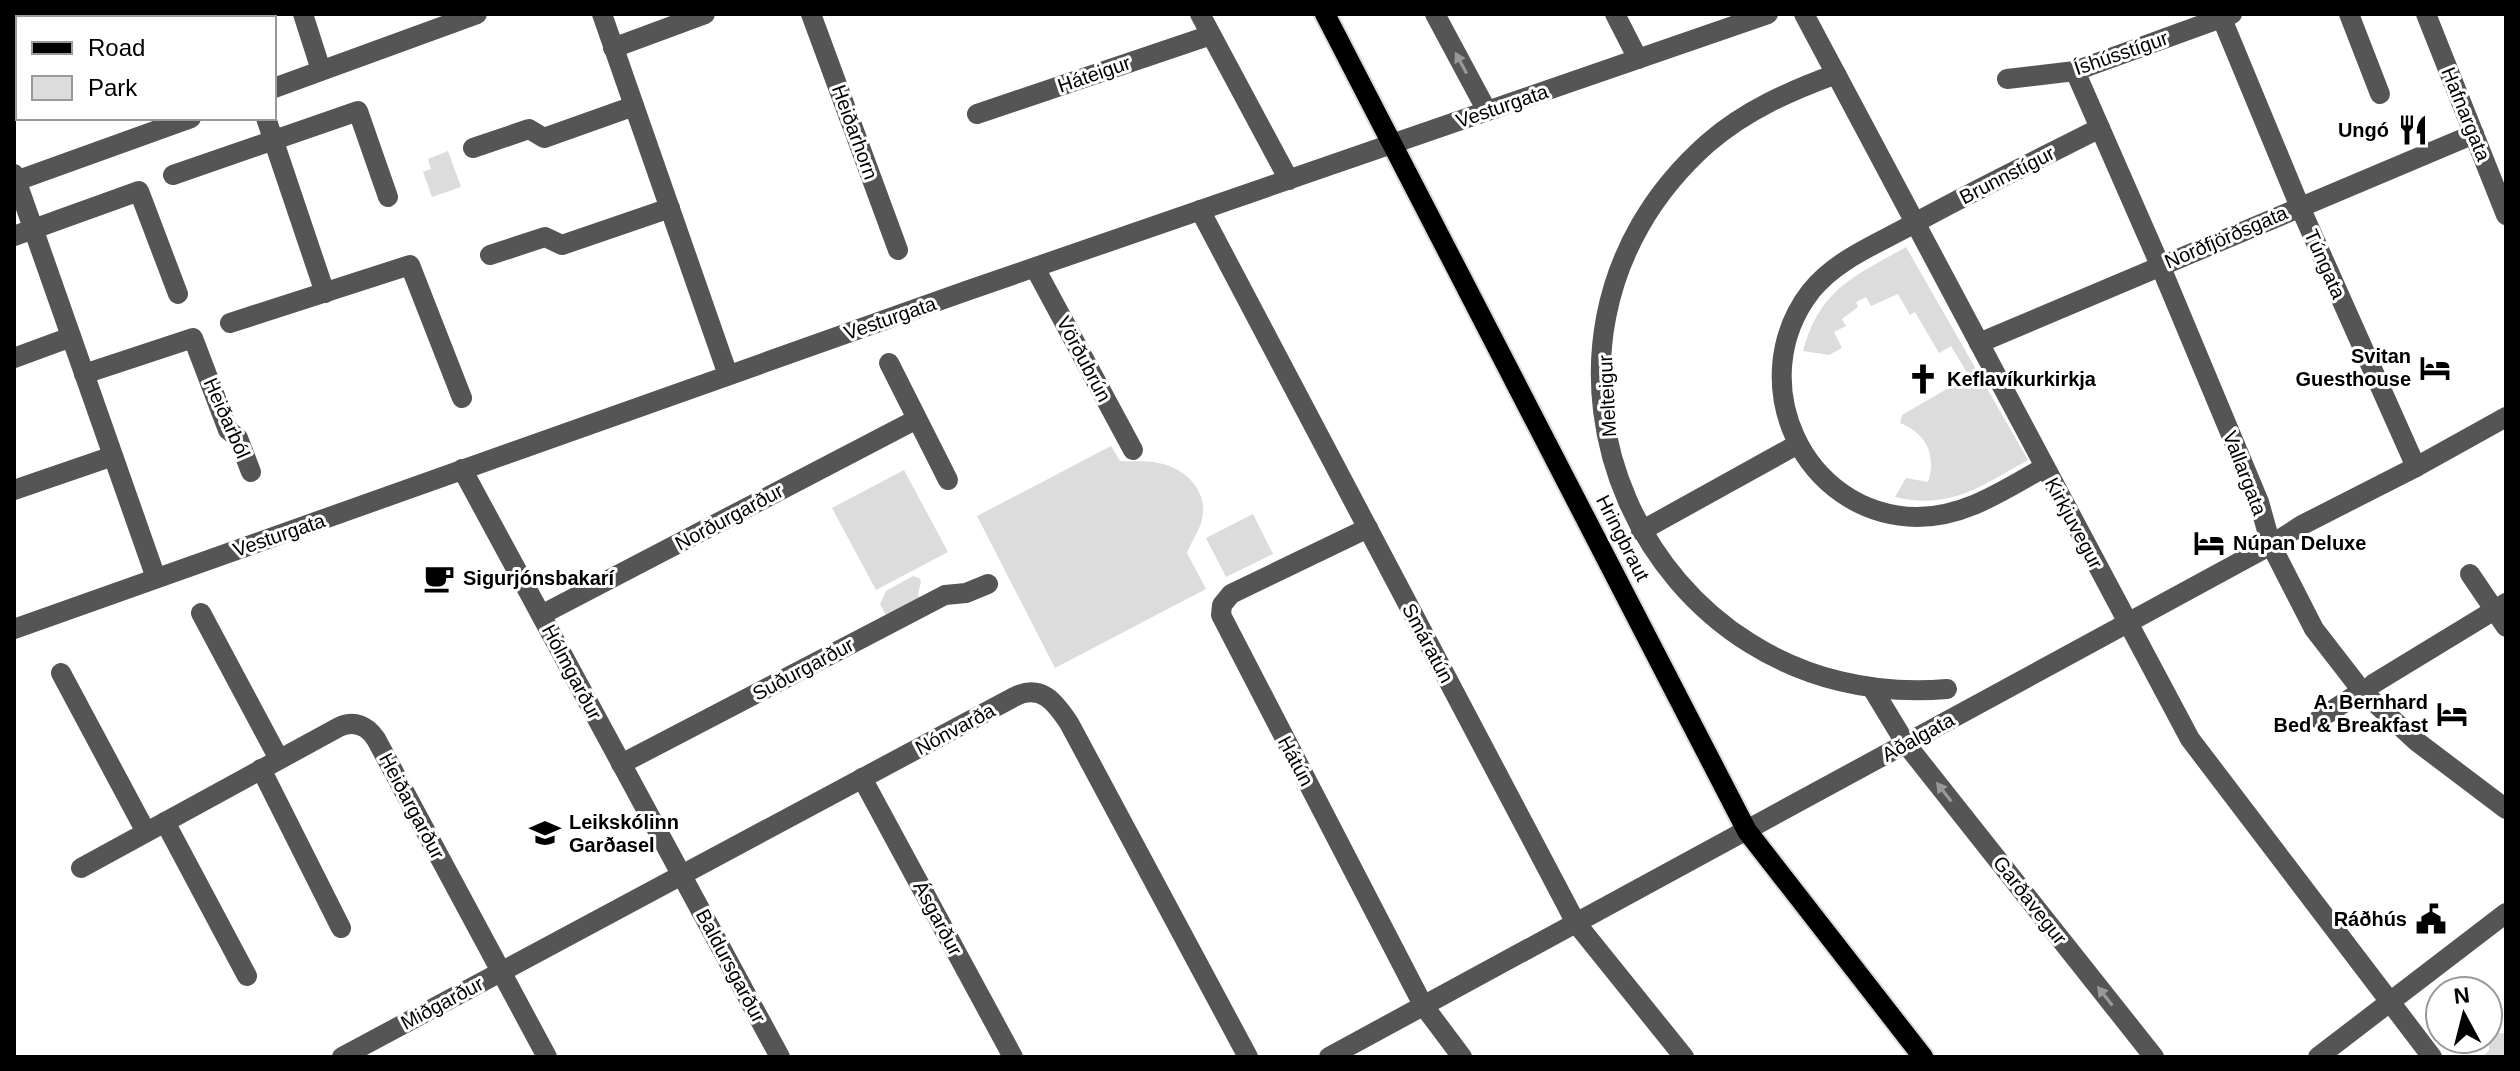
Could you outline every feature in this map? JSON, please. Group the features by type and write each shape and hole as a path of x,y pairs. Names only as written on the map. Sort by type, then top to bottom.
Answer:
{"main road":[{"name":"Hringbraut","path":"1325,14 1747,831 1923,1057"}],"street":[{"path":"303,14 321,70"},
{"path":"276,87 477,14"},
{"path":"602,14 728,375"},
{"path":"613,48 705,14"},
{"name":"Heiðarhorn","path":"811,14 898,250"},
{"path":"1200,14 1289,180"},
{"path":"1435,14 1487,111"},
{"path":"1615,14 1638,59"},
{"name":"Vesturgata","path":"14,629 728,375 1768,14"},
{"name":"Kirkjuvegur","path":"1804,14 2190,739 2432,1057"},
{"path":"2349,14 2380,94"},
{"name":"Hafnargata","path":"2426,14 2506,215"},
{"name":"Íshússtígur","path":"2007,79 2075,71 2225,15"},
{"name":"Túngata","path":"2225,15 2300,207 2416,467"},
{"name":"Háteigur","path":"977,114 1211,35"},
{"name":"Vallargata","path":"2075,71 2259,502 2271,545 2314,629 2416,741 2506,809"},
{"name":"Melteigur","path":"1836,74 1753,110 1709,143 1671,182 1647,216 1628,253 1610,305 1602,386 1606,429 1615,470 1641,531 1692,598 1736,635 1785,663 1811,673 1872,688 1910,691 1947,689"},
{"path":"473,148 529,129 544,138 634,106"},
{"path":"173,175 358,111 388,197"},
{"path":"156,578 71,337 24,232 15,178 185,120"},
{"path":"267,120 325,293"},
{"name":"Brunnstígur","path":"2045,467 1968,508 1934,516 1899,515 1865,506 1838,490 1815,469 1798,444 1785,410 1781,374 1783,357 1793,322 1812,290 1832,270 1915,223 2100,128"},
{"name":"Norðfjörðsgata","path":"1979,343 2474,134"},
{"path":"24,232 139,191 178,294"},
{"path":"490,255 545,237 562,245 670,208"},
{"name":"Smáratún","path":"1200,210 1576,923 1684,1057"},
{"path":"230,323 410,265 462,398"},
{"name":"Vörðubrún","path":"1035,268 1133,450"},
{"path":"14,358 71,337"},
{"name":"Heiðarból","path":"84,374 193,338 228,430 238,438 251,472"},
{"path":"889,363 948,480"},
{"name":"Aðalgata","path":"1329,1057 2271,545 2302,525 2506,417"},
{"name":"Norðurgarður","path":"541,615 917,419"},
{"path":"1641,531 1798,444"},
{"path":"14,490 113,456"},
{"name":"Hólmgarður","path":"462,469 682,875"},
{"name":"Hátún","path":"1368,528 1231,594 1224,600 1221,615 1423,1005 1462,1057"},
{"path":"2470,574 2499,607 2506,627"},
{"name":"Suðurgarður","path":"621,764 945,595 966,593 988,584"},
{"path":"2319,719 2499,607"},
{"path":"201,613 279,759"},
{"path":"61,673 146,832"},
{"path":"1872,688 1906,744"},
{"name":"Nónvarða","path":"501,972 1021,694 1036,692 1050,698 1069,723 1248,1057"},
{"name":"Heiðargarður","path":"81,868 345,724 360,724 372,732 547,1057"},
{"name":"Garðavegur","path":"1906,744 2154,1057"},
{"path":"261,769 341,928"},
{"name":"Ásgarður","path":"862,778 1013,1057"},
{"path":"165,822 247,976"},
{"name":"Baldursgarður","path":"682,875 780,1057"},
{"path":"2318,1057 2506,913"},
{"name":"Miðgarður","path":"342,1057 501,972"}],"green space":[{"path":"448,151 461,187 432,197 423,172 431,169 428,159"},
{"path":"1906,247 2028,460 1980,487 1949,498 1915,500 1895,497 1906,478 1928,482 1931,463 1923,439 1900,423 1902,415 1969,376 1951,346 1939,353 1915,312 1910,315 1898,294 1871,306 1866,297 1856,302 1858,307 1842,319 1846,326 1834,332 1842,348 1829,355 1803,351 1810,330 1829,298 1855,276"},
{"path":"1111,446 1120,461 1163,464 1188,477 1194,484 1203,509 1201,523 1187,553 1206,589 1055,668 977,516"},
{"path":"904,470 948,552 876,590 832,508"},
{"path":"1253,514 1273,554 1226,577 1206,538"},
{"path":"913,576 921,582 920,599 887,617 880,604 886,591"},
{"path":"2504,1033 2506,1057 2483,1057 2504,1055"}],"place":[{"name":"Ungó","path":"2413,130"},
{"name":"Svitan Guesthouse","path":"2435,368"},
{"name":"Keflavíkurkirkja","path":"1923,379"},
{"name":"Núpan Deluxe","path":"2209,543"},
{"name":"Sigurjónsbakarí","path":"439,578"},
{"name":"A. Bernhard Bed & Breakfast","path":"2452,714"},
{"name":"Leikskólinn Garðasel","path":"545,833"},
{"name":"Ráðhús","path":"2431,919"}]}
